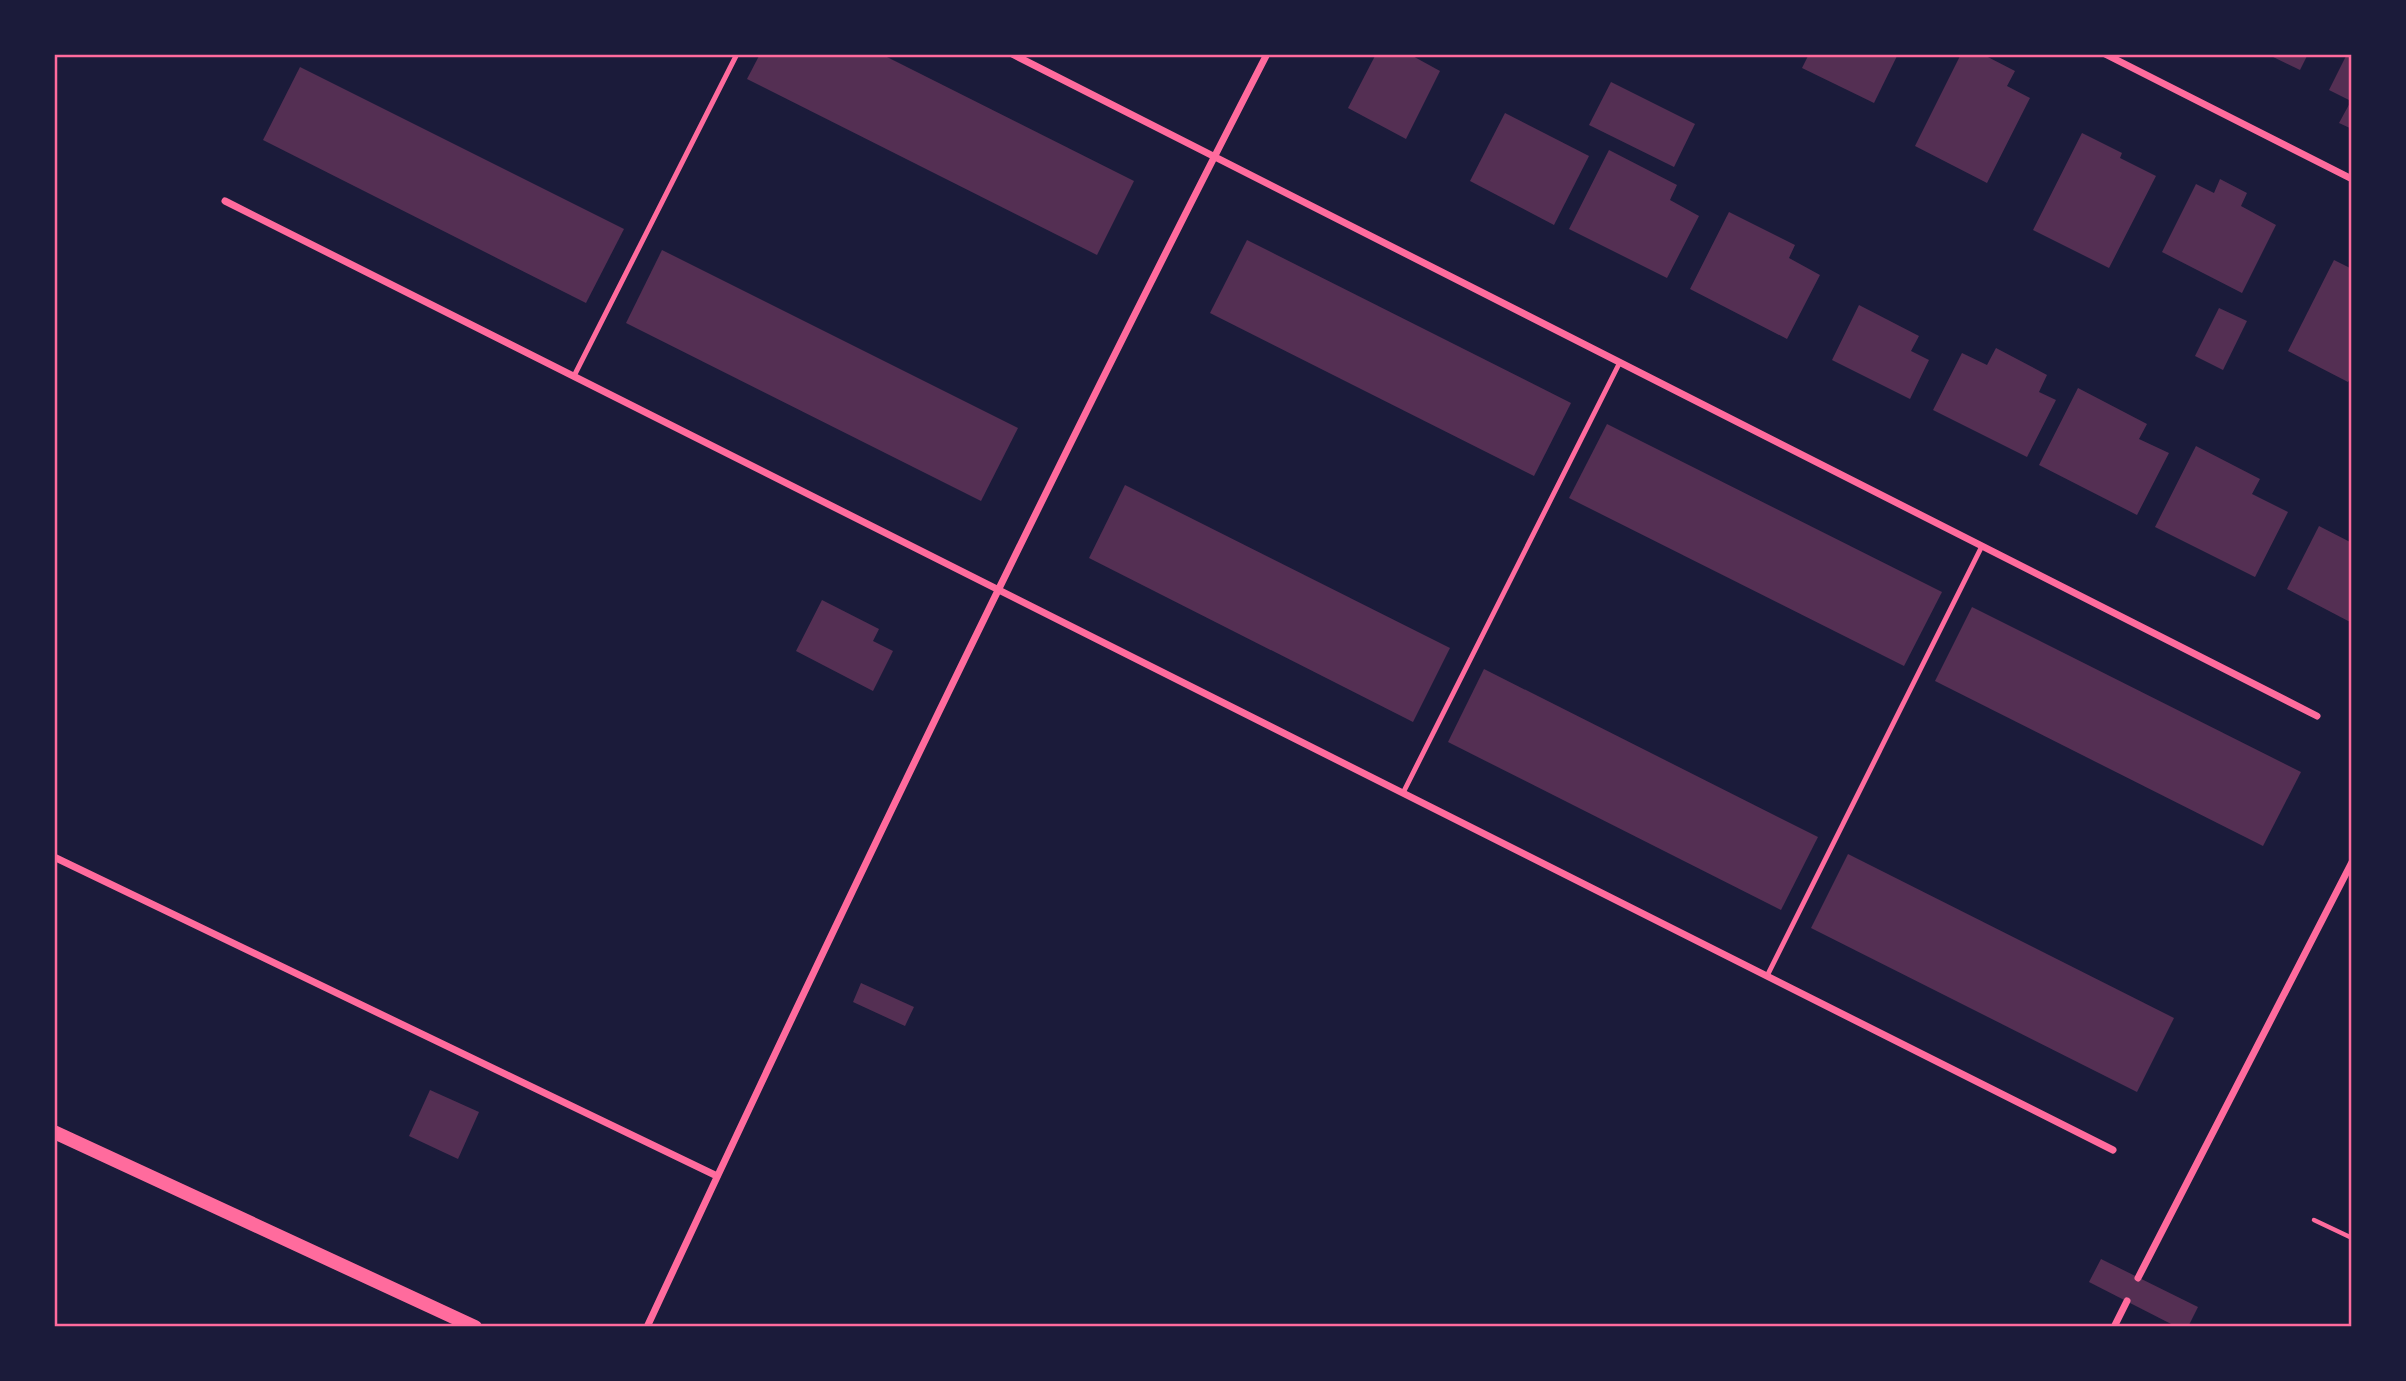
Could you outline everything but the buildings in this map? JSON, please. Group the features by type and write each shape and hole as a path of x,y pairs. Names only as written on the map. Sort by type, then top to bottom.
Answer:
{"main road":[{"path":"54,1132 475,1327"}],"street":[{"path":"1012,54 2317,716"},
{"path":"647,1327 814,968 1267,54"},
{"path":"2105,54 2352,179"},
{"path":"225,201 2113,1150"},
{"path":"54,857 717,1176"},
{"path":"2138,1278 2352,862"},
{"path":"2114,1327 2127,1301"}],"lane":[{"path":"574,376 737,54"},
{"path":"1403,793 1620,362"},
{"path":"1768,976 1982,546"}],"path":[{"path":"2314,1220 2352,1238"}]}
